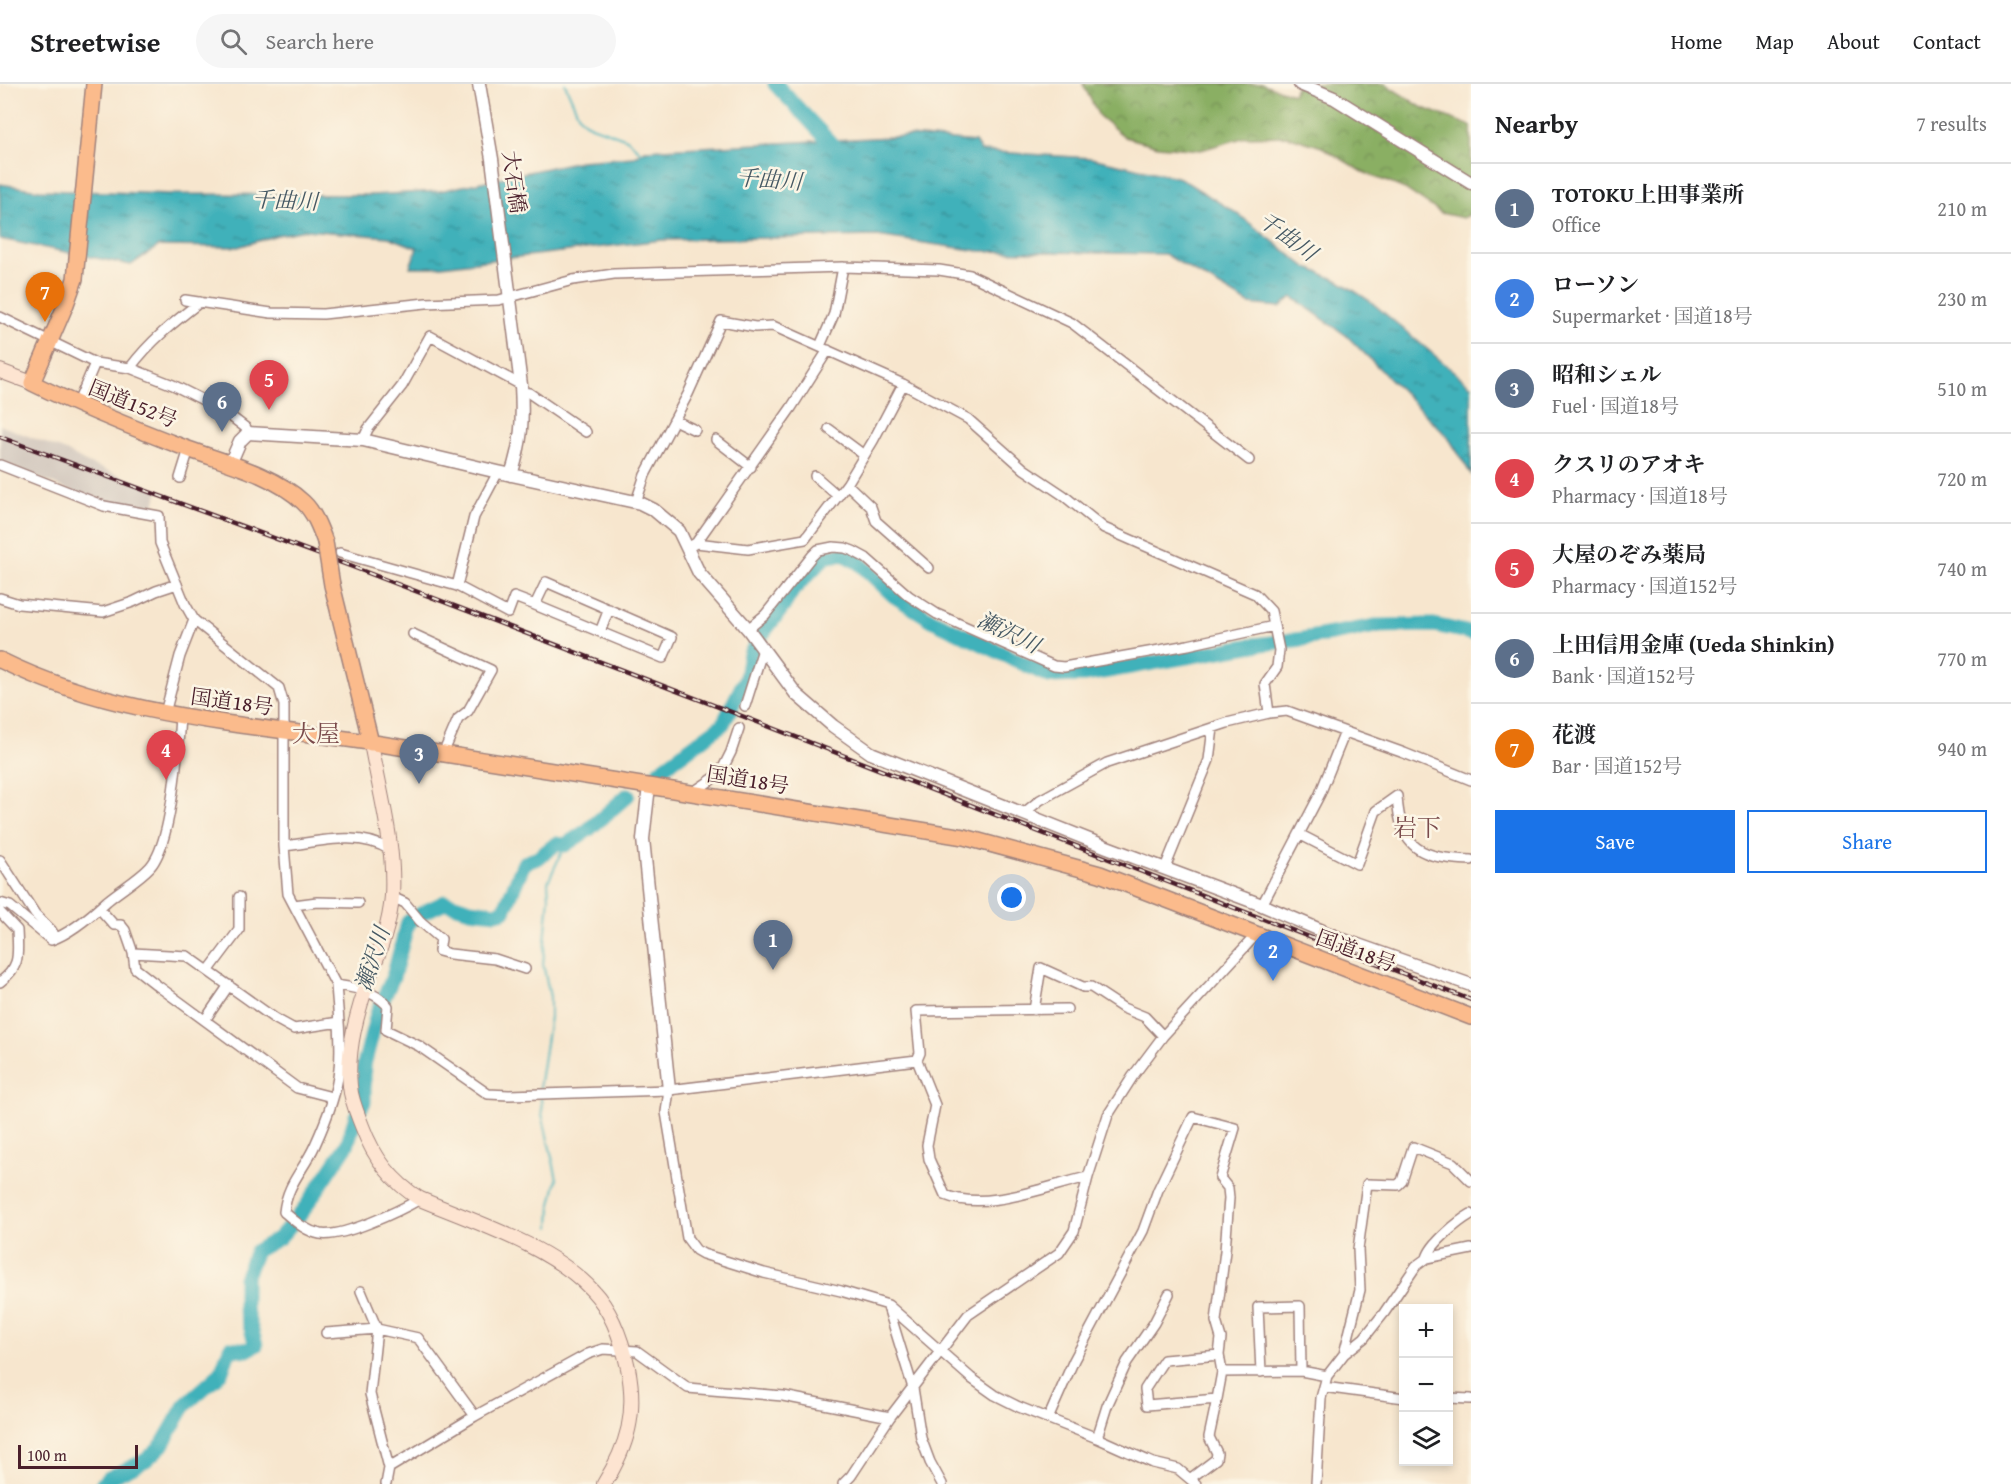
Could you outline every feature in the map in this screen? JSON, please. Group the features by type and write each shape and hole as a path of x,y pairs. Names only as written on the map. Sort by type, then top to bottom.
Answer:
{"highway":[{"path":"32,383 75,279 93,86"},
{"name":"国道152号","path":"32,383 77,405 268,480 294,494 306,504 325,542 332,585 371,743"},
{"name":"国道18号","path":"0,660 40,679 73,690 172,715 443,754 964,837 1100,874 1471,1017"}],"main road":[{"path":"0,371 32,383"},
{"path":"371,743 390,850 392,897 382,944 365,989 349,1063 350,1088 354,1104 374,1154 410,1193 541,1251 592,1290 609,1314 624,1351 633,1395 630,1423 617,1463 604,1484"}],"street":[{"name":"大石橋","path":"479,84 492,159 521,389 522,433 511,475"},
{"path":"1300,84 1334,98 1471,183"},
{"path":"691,545 751,467 824,348 834,314 843,267"},
{"path":"185,300 271,313 323,314 426,303 499,300 573,280 614,274 843,267 939,270 970,275 1072,323 1249,460"},
{"path":"130,368 142,351 166,328 200,302"},
{"path":"0,317 95,363 130,368 173,385 221,409 246,428 248,433"},
{"path":"636,502 645,475 721,321 755,327 774,326 903,384 968,419 1024,469 1063,495 1104,528 1255,594 1271,611 1279,650 1277,667 1265,684 1269,713"},
{"path":"363,440 368,429 402,386 430,336 529,393 586,432"},
{"path":"77,405 95,363"},
{"path":"691,545 748,549 806,539 847,484 903,384"},
{"path":"674,420 695,430"},
{"path":"829,429 864,455"},
{"path":"230,464 240,441 248,433 363,440 636,502 654,510 668,520 691,545 699,573 750,632 796,694 833,726 871,753 1341,939 1471,985"},
{"path":"716,440 751,467"},
{"path":"180,478 189,449"},
{"path":"0,465 104,506 159,516 160,543 194,620 279,688 284,705 284,846 288,894 336,985 339,1022 339,1070 332,1100 315,1145 286,1195 284,1212 300,1226 318,1233 332,1234 380,1218 420,1199"},
{"path":"457,586 474,517 498,472"},
{"path":"815,476 838,496"},
{"path":"847,484 871,507 876,521 929,568"},
{"path":"750,632 812,556 818,550 833,547 845,548 866,558 909,596 937,614 1054,666 1064,667 1275,630"},
{"path":"340,553 457,586 508,613 514,597 663,658 672,637 546,582 535,605"},
{"path":"0,598 19,604 103,612 177,584"},
{"path":"600,632 609,609"},
{"path":"0,903 9,906 51,940 83,922 150,867 158,854 176,772 172,715 180,656 194,620"},
{"path":"413,634 490,670 468,711 458,719 443,754"},
{"path":"745,706 762,647"},
{"path":"1024,813 1040,800 1107,763 1213,728 1269,713 1287,711 1471,780"},
{"path":"692,793 720,774 731,753 739,728"},
{"path":"1165,868 1209,760 1213,728"},
{"path":"1262,906 1320,794 1344,732"},
{"path":"649,786 643,839 669,1090 666,1112 687,1238 696,1250 764,1273 841,1291 888,1305 971,1378 995,1395 1020,1407 1048,1419 1097,1438 1153,1463 1178,1469 1193,1482 1216,1459 1217,1453 1209,1437 1222,1372 1219,1355 1221,1338 1216,1320 1229,1198 1228,1188 1220,1178 1235,1128 1193,1117 1158,1190 1143,1231 1074,1360 1048,1419"},
{"path":"1299,834 1357,864 1376,811 1397,796 1398,817 1414,847 1428,855 1443,859 1471,860"},
{"path":"284,846 344,838 380,844 390,850"},
{"path":"0,860 35,914 56,938"},
{"path":"209,970 239,930 238,897"},
{"path":"392,897 405,903 420,921 441,939 439,951 495,959 525,969"},
{"path":"294,905 317,902 358,903"},
{"path":"99,908 114,925 122,925 133,953 135,968 297,1088 328,1095 332,1100"},
{"path":"0,912 17,930 17,964 11,974 0,982"},
{"path":"843,1484 851,1476 890,1417 968,1315 1059,1253 1074,1231 1108,1115 1163,1036 1256,936"},
{"path":"133,953 187,956 274,1018 294,1029 339,1022"},
{"path":"1034,1010 1041,968 1083,987 1091,987 1123,1008 1144,1017 1163,1036"},
{"path":"205,1020 228,984"},
{"path":"336,985 365,989 382,999 388,1006 386,1030 419,1046 488,1094 669,1090 917,1059"},
{"path":"1067,1009 916,1011 920,1053 917,1059 935,1106 927,1146 929,1159 945,1195 957,1200 1010,1197 1089,1177"},
{"path":"1344,1354 1360,1290 1358,1249 1367,1184 1398,1185 1402,1181 1413,1148 1453,1163 1471,1181"},
{"path":"1316,1484 1321,1398 1327,1376 1344,1354 1364,1338 1416,1266 1427,1257 1446,1233 1471,1214"},
{"path":"1427,1257 1471,1249"},
{"path":"361,1291 377,1329 370,1394 389,1468 386,1484"},
{"path":"1097,1438 1107,1406 1126,1362 1154,1323 1169,1294"},
{"path":"888,1305 913,1388 921,1438 942,1484"},
{"path":"1261,1372 1258,1307 1300,1306 1301,1371"},
{"path":"326,1333 377,1329 418,1338 475,1416"},
{"path":"389,1468 475,1416 603,1348 638,1351 688,1388 783,1396 890,1417"},
{"path":"1216,1399 1147,1405 1146,1389 1164,1360 1219,1355"},
{"path":"1222,1372 1301,1371 1327,1376"},
{"path":"1324,1387 1399,1397"},
{"path":"1453,1398 1471,1399"},
{"path":"851,1476 859,1484"}],"shaded area":[{"path":"0,425 66,451 87,463 159,490 151,513 105,505 0,462"}],"green space":[{"path":"1083,84 1262,84 1293,94 1297,84 1385,84 1421,107 1471,126 1471,214 1463,218 1441,213 1405,189 1363,172 1322,147 1287,136 1246,137 1201,150 1158,146 1125,137 1099,116"}],"water":[{"name":"千曲川","path":"910,136 975,142 981,151 1091,158 1180,178 1238,214 1306,267 1339,281 1370,301 1471,386 1471,474 1448,437 1347,336 1292,297 1280,307 1249,304 1165,254 979,251 877,236 661,240 433,267 410,267 417,248 389,237 306,230 277,235 238,247 159,246 131,265 0,239 0,184 39,190 173,194 372,195 440,191 580,161 634,157 645,150"}],"waterway":[{"path":"565,84 580,118 589,125 627,139 643,154"},
{"path":"775,84 843,156"},
{"name":"瀬沢川","path":"659,771 723,724 746,678 750,654 764,632 793,590 825,557 835,555 843,554 859,563 894,596 932,620 1049,676 1085,675 1376,626 1434,625 1471,633"},
{"name":"瀬沢川","path":"102,1484 107,1479 146,1460 162,1445 185,1405 221,1373 230,1348 247,1350 256,1345 245,1308 245,1278 256,1251 279,1238 303,1211 347,1145 356,1116 364,1102 364,1065 377,1013 393,977 408,922 445,902 470,910 496,913 504,911 524,863 538,858 556,844 565,845 588,830 628,795"},
{"path":"540,1092 550,1017 550,997 543,964 549,897 548,882 565,845"},
{"path":"541,1098 542,1114 557,1179 551,1204 550,1227"}],"railway":[{"path":"0,437 350,566 742,716 1471,1000"}],"place":[{"name":"花渡","path":"45,322"},
{"name":"大屋のぞみ薬局","path":"269,410"},
{"name":"上田信用金庫 (Ueda Shinkin)","path":"222,432"},
{"name":"クスリのアオキ","path":"166,780"},
{"name":"昭和シェル","path":"419,784"},
{"name":"TOTOKU上田事業所","path":"773,970"},
{"name":"ローソン","path":"1273,981"}],"district":[{"name":"大屋","path":"316,734"},
{"name":"岩下","path":"1417,828"}]}
